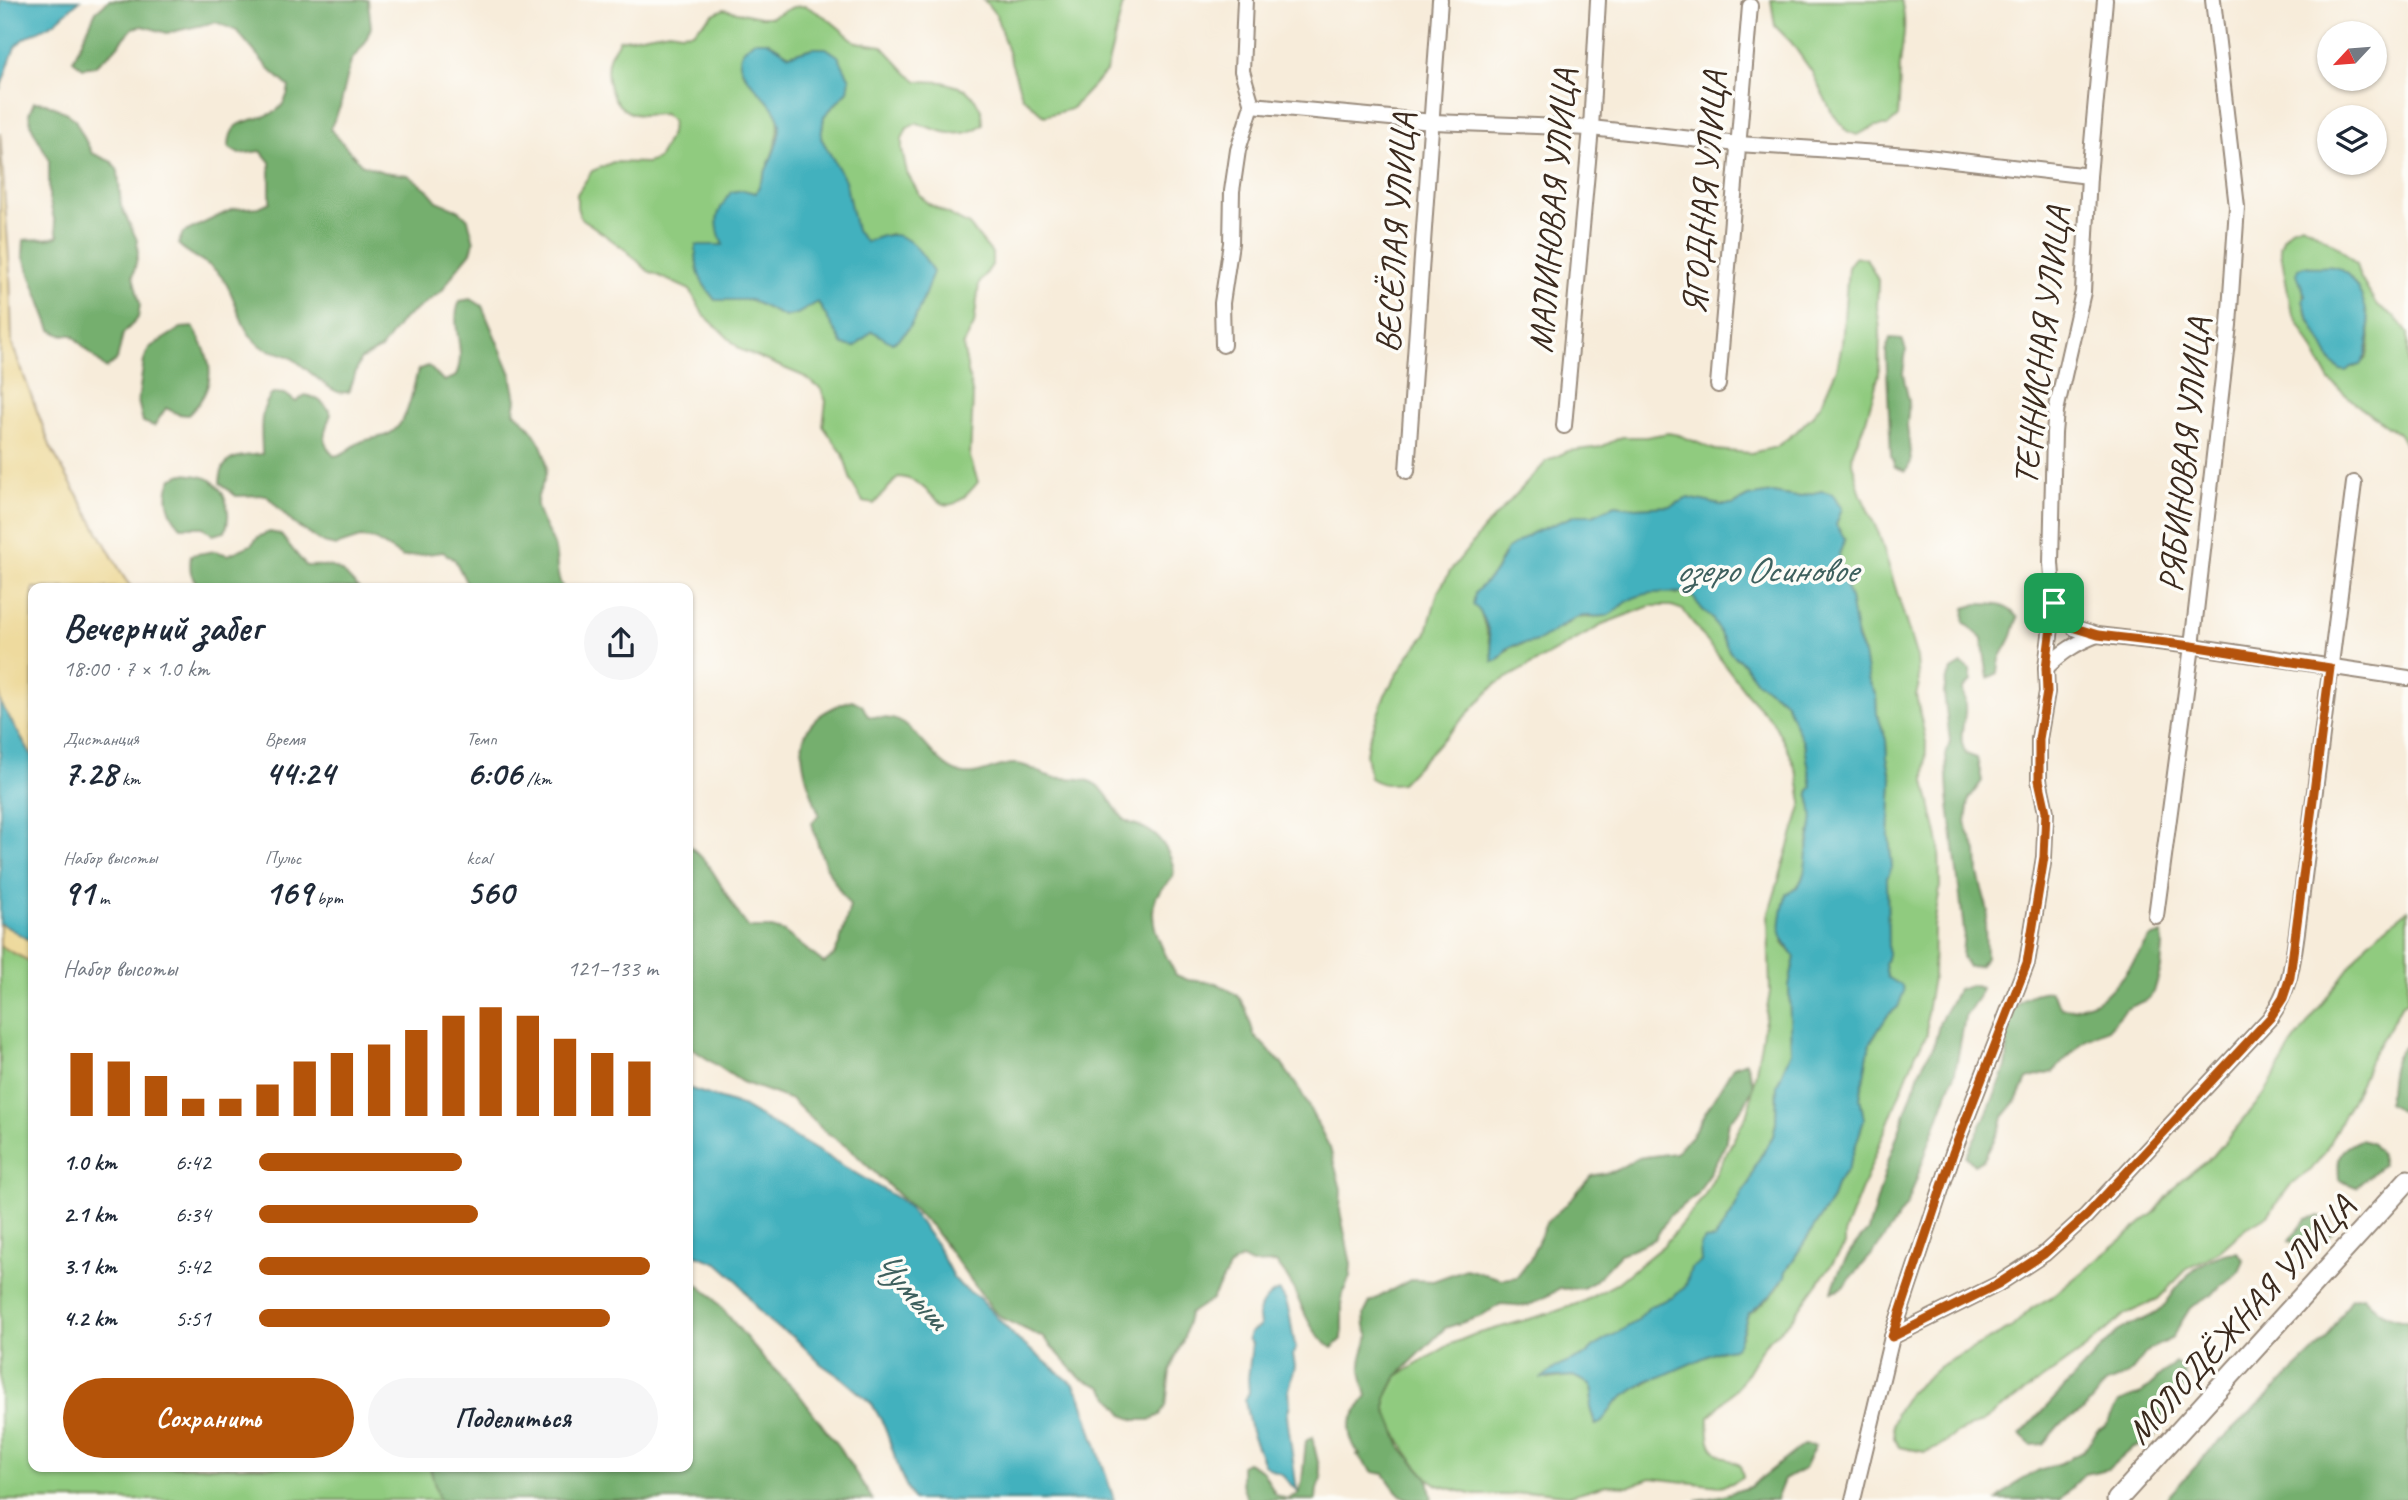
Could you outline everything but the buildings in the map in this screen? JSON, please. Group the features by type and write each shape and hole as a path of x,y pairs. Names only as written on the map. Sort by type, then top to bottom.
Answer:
{"street":[{"path":"1223,345 1222,303 1231,243 1231,191 1238,150 1252,105 1242,71 1244,0"},
{"name":"ВЕСЁЛАЯ УЛИЦА","path":"1407,471 1440,0"},
{"name":"МАЛИНОВАЯ УЛИЦА","path":"1564,426 1591,128 1598,0"},
{"name":"ТЕННИСНАЯ УЛИЦА","path":"1853,1500 1892,1337 1953,1153 2027,963 2044,857 2046,812 2039,780 2039,739 2047,692 2046,668 2054,603 2051,563 2054,433 2056,411 2083,292 2105,0"},
{"name":"РЯБИНОВАЯ УЛИЦА","path":"2156,916 2192,646 2230,325 2237,207 2213,0"},
{"name":"ЯГОДНАЯ УЛИЦА","path":"1718,386 1750,6"},
{"path":"1252,105 1433,122 1591,128 1738,144 1910,155 2090,176"},
{"path":"1892,1337 1998,1284 2044,1254 2086,1216 2270,1018 2283,998 2290,977 2297,932 2354,483"},
{"path":"2054,603 2062,616 2075,628 2098,635 2408,678"},
{"path":"2046,668 2077,643 2098,635"},
{"name":"МОЛОДЁЖНАЯ УЛИЦА","path":"2117,1500 2408,1180"}],"green space":[{"path":"109,0 368,0 371,27 365,43 351,61 340,107 330,129 361,164 383,172 408,175 427,189 437,201 459,210 468,219 474,242 471,252 442,291 402,320 381,349 360,360 349,392 333,390 290,357 260,345 250,336 224,280 207,264 178,244 183,233 233,209 259,207 270,202 270,162 261,151 239,154 229,148 231,134 237,126 246,121 277,111 284,102 289,87 270,70 237,31 216,22 167,33 143,26 133,28 114,50 95,66 83,68 73,60 96,11"},
{"path":"984,0 1124,0 1106,72 1071,109 1044,116 1022,96 996,15"},
{"path":"1771,0 1901,0 1904,26 1898,117 1888,126 1876,126 1857,135 1847,131 1832,113 1812,72 1791,42 1775,26"},
{"path":"806,6 827,18 856,42 882,46 918,81 943,82 965,89 982,112 983,124 967,132 943,132 917,123 907,128 902,139 907,173 919,194 927,203 969,225 992,253 992,265 979,284 974,325 963,346 973,397 970,457 978,482 953,504 945,504 911,480 898,477 874,504 863,502 851,481 843,454 823,426 826,401 821,389 803,376 741,350 703,314 690,290 648,271 627,251 580,217 577,194 592,171 613,162 647,163 658,159 671,133 672,121 664,114 631,113 613,96 607,71 610,55 619,40 669,31 693,32 713,14 724,9 771,17 793,7","holes":["767,41 789,55 813,48 848,91 824,116 821,138 845,181 856,232 865,242 890,234 843,344 818,302 797,314 785,317 750,300 715,300 698,269 696,245 724,246 743,190 756,194 776,143 779,122 777,114 742,71"]},
{"path":"34,102 46,103 67,113 75,120 92,153 112,162 118,171 121,206 137,240 138,254 133,276 140,304 138,318 123,334 117,360 106,369 72,335 61,335 51,330 23,255 24,240 58,236 49,198 49,159 32,128 29,114"},
{"path":"2302,224 2339,247 2356,264 2359,275 2376,304 2395,317 2408,333 2408,450 2399,434 2361,408 2330,381 2291,309 2280,247 2291,228","holes":["2304,266 2338,268 2356,286 2368,322 2369,346 2366,358 2355,367 2351,367 2311,323 2303,302"]},
{"path":"1855,257 1866,258 1878,280 1879,374 1866,420 1853,451 1852,462 1861,495 1879,534 1917,658 1919,684 1916,695 1926,742 1925,781 1939,843 1940,888 1934,927 1933,978 1927,1011 1927,1035 1916,1053 1845,1231 1845,1245 1791,1320 1764,1345 1741,1383 1709,1417 1709,1436 1713,1448 1723,1457 1740,1465 1743,1476 1720,1486 1651,1478 1630,1486 1606,1485 1571,1495 1537,1491 1510,1495 1474,1495 1438,1485 1428,1478 1410,1457 1389,1421 1386,1398 1397,1376 1451,1344 1582,1302 1616,1284 1664,1245 1703,1198 1749,1110 1770,992 1768,916 1802,803 1798,777 1790,754 1773,722 1748,695 1683,610 1672,606 1650,606 1608,622 1496,684 1401,783 1385,784 1370,778 1366,754 1368,742 1385,695 1409,655 1426,635 1438,592 1451,570 1483,530 1547,461 1568,451 1601,447 1622,437 1668,433 1715,450 1751,453 1776,447 1796,432 1821,404 1837,368 1842,344 1848,267","holes":["1822,491 1835,500 1839,509 1836,525 1845,539 1837,559 1850,598 1854,628 1864,655 1868,679 1876,696 1877,713 1886,740 1892,781 1889,836 1892,867 1887,878 1888,954 1885,965 1887,977 1902,986 1898,1007 1888,1015 1870,1043 1860,1097 1864,1120 1848,1169 1837,1182 1832,1199 1776,1290 1748,1314 1741,1337 1733,1348 1689,1362 1657,1377 1618,1401 1602,1420 1595,1424 1590,1408 1593,1389 1590,1384 1573,1376 1548,1379 1637,1321 1650,1306 1674,1297 1686,1285 1691,1269 1701,1262 1704,1240 1714,1239 1733,1212 1773,1136 1777,1085 1791,1052 1789,986 1795,957 1783,943 1791,892 1800,883 1807,867 1807,848 1814,816 1808,792 1812,787 1805,746 1785,701 1756,681 1744,664 1730,652 1712,618 1689,591 1677,594 1665,590 1654,591 1634,597 1606,616 1576,618 1561,628 1554,628 1540,640 1511,647 1493,662 1475,593 1495,572 1503,555 1576,515 1593,515 1615,505 1636,508 1671,506 1688,498 1733,505 1748,497 1772,493 1797,497"]},
{"path":"471,299 482,306 511,374 516,400 514,412 532,431 542,447 546,473 537,505 554,545 561,583 466,583 455,560 443,552 403,557 373,539 360,538 336,546 323,543 293,523 266,495 236,496 220,483 221,474 228,462 239,457 262,454 262,414 273,393 285,394 296,402 305,395 324,404 331,414 325,431 325,441 334,456 343,454 363,441 389,434 396,429 405,414 418,370 428,366 444,381 455,377 460,357 456,320 460,301"},
{"path":"193,327 209,362 210,373 204,394 188,415 166,408 154,426 143,422 138,401 144,360 149,348 181,328"},
{"path":"1890,338 1902,339 1906,350 1903,374 1909,402 1907,425 1911,462 1906,471 1895,467 1891,456 1886,350"},
{"path":"183,474 208,478 221,491 228,511 225,532 213,535 203,527 181,527 177,522 167,498 172,478"},
{"path":"269,532 280,534 306,566 336,568 353,583 195,581 190,569 191,555 215,551 228,555 251,545 258,537"},
{"path":"1977,604 2005,607 2018,618 2001,658 1998,673 1988,678 1982,638 1964,622 1965,608"},
{"path":"1962,664 1970,670 1971,681 1963,689 1965,710 1962,743 1966,754 1977,758 1982,781 1969,799 1966,821 1977,851 1978,874 1988,911 1985,923 1986,958 1979,966 1968,967 1962,957 1964,931 1948,796 1946,756 1950,741 1944,693 1952,670"},
{"path":"852,700 862,705 868,716 900,721 918,736 937,758 960,773 974,774 1003,765 1017,764 1052,777 1081,779 1093,783 1105,793 1124,819 1150,831 1162,843 1171,859 1174,874 1155,900 1153,919 1158,939 1176,975 1188,980 1216,983 1239,997 1246,1009 1254,1035 1281,1063 1301,1092 1330,1148 1341,1189 1340,1211 1351,1264 1350,1276 1342,1297 1342,1339 1332,1348 1314,1330 1291,1284 1276,1263 1252,1264 1241,1259 1231,1265 1212,1299 1189,1314 1184,1338 1170,1370 1166,1406 1160,1415 1150,1420 1136,1420 1125,1416 1102,1387 1080,1378 1044,1338 1003,1319 993,1310 932,1227 851,1150 822,1129 792,1100 742,1082 693,1049 693,850 707,863 749,928 772,928 784,932 824,963 834,955 840,942 850,906 822,857 815,836 812,823 819,814 806,776 802,745 806,732 815,720 830,709"},
{"path":"2408,910 2408,1001 2402,1005 2369,1061 2324,1153 2311,1170 2292,1183 2268,1215 2246,1228 2220,1251 2186,1270 2158,1299 2124,1315 2086,1348 1981,1423 1957,1433 1937,1448 1925,1452 1899,1447 1894,1438 1893,1425 1896,1413 1909,1393 1940,1366 2011,1328 2032,1308 2053,1296 2155,1212 2181,1180 2213,1156 2264,1095 2291,1046 2367,943"},
{"path":"2162,934 2161,968 2154,992 2147,1000 2126,1009 2108,1029 2086,1039 2053,1072 2027,1079 2018,1099 2003,1117 2000,1129 1984,1159 1974,1165 1966,1156 2006,1067 2006,1029 2015,1007 2027,997 2050,991 2062,1008 2073,1009 2096,1001 2123,977 2150,938"},
{"path":"0,946 28,960 28,1472 431,1472 439,1500 0,1500"},
{"path":"1971,985 1981,988 1978,998 1965,1017 1955,1072 1907,1205 1875,1251 1843,1287 1832,1292 1846,1259 1868,1231 1889,1159 1921,1068 1934,1045 1940,1021 1958,989"},
{"path":"2408,1043 2406,1115 2388,1103 2394,1062"},
{"path":"1746,1062 1754,1085 1744,1106 1729,1121 1725,1145 1697,1195 1669,1216 1655,1239 1620,1254 1594,1282 1583,1288 1560,1289 1528,1306 1501,1304 1479,1317 1445,1328 1397,1376 1386,1398 1386,1409 1402,1449 1428,1478 1432,1500 1403,1497 1384,1474 1373,1472 1357,1455 1360,1455 1349,1431 1353,1418 1367,1396 1361,1366 1369,1336 1364,1314 1370,1302 1410,1280 1433,1281 1466,1269 1502,1279 1517,1277 1530,1260 1547,1221 1567,1204 1591,1176 1615,1171 1637,1158 1675,1153 1692,1135 1733,1067"},
{"path":"2360,1140 2372,1143 2379,1152 2382,1165 2356,1187 2339,1180 2339,1160 2346,1147"},
{"path":"2318,1216 2329,1220 2333,1232 2313,1246 2289,1241 2306,1219"},
{"path":"2237,1252 2244,1261 2239,1272 2212,1295 2190,1308 2171,1339 2149,1349 2129,1374 2107,1383 2083,1411 2060,1424 2043,1444 2031,1445 2020,1435 2116,1333 2160,1310 2183,1281 2204,1263 2220,1255"},
{"path":"693,1281 712,1296 763,1358 798,1393 841,1450 873,1500 439,1500 431,1472 693,1472"},
{"path":"2363,1296 2389,1317 2408,1320 2408,1500 2165,1500 2209,1452 2326,1340 2351,1298"},
{"path":"2175,1362 2183,1368 2186,1380 2179,1401 2162,1417 2154,1437 2144,1445 2133,1447 2108,1469 2085,1474 2059,1500 1997,1500 2017,1483 2039,1470 2082,1452 2097,1432 2107,1424 2119,1402 2141,1394"},
{"path":"1312,1437 1322,1479 1316,1500 1247,1500 1241,1480 1241,1465 1247,1462 1262,1470 1276,1495 1287,1499 1298,1494 1306,1441"},
{"path":"1803,1445 1815,1446 1804,1469 1784,1480 1776,1500 1696,1500 1750,1487"}],"sand":[{"path":"0,133 12,344 51,448 128,583 28,583 28,750 0,702"},
{"path":"0,923 28,939 28,960 0,946"}],"water":[{"path":"0,0 80,0 54,23 23,39 15,47 0,89"},
{"path":"754,41 767,41 789,55 813,48 826,48 838,56 850,79 848,91 824,116 821,138 845,180 856,231 866,242 890,235 906,239 922,254 933,272 913,321 892,343 872,331 855,347 843,345 818,302 797,314 785,317 750,300 715,300 702,280 696,245 723,245 717,223 722,205 731,192 743,190 756,193 779,134 777,115 743,72 740,61 743,51"},
{"path":"2298,268 2338,268 2351,278 2358,289 2369,329 2365,355 2360,365 2346,371 2340,370 2332,363 2303,301 2305,295 2297,274"},
{"name":"озеро Осиновое","path":"1822,491 1833,494 1842,509 1836,525 1845,539 1838,565 1850,598 1857,639 1864,655 1868,679 1876,696 1877,713 1886,740 1892,782 1889,836 1892,867 1887,878 1888,954 1885,965 1887,977 1902,986 1904,991 1898,1007 1888,1015 1870,1043 1860,1097 1864,1120 1848,1169 1837,1182 1832,1199 1785,1276 1771,1295 1748,1314 1738,1344 1648,1380 1615,1403 1602,1422 1596,1425 1590,1408 1593,1390 1590,1384 1573,1376 1542,1378 1555,1368 1587,1354 1595,1346 1637,1321 1650,1306 1674,1297 1686,1285 1691,1268 1701,1262 1700,1245 1704,1240 1714,1239 1733,1212 1773,1136 1777,1085 1791,1052 1789,986 1795,957 1784,941 1780,928 1786,894 1798,886 1804,874 1812,825 1808,792 1812,787 1805,746 1785,701 1756,681 1744,664 1730,652 1712,618 1689,592 1643,595 1628,601 1609,615 1580,617 1540,640 1508,648 1493,662 1486,623 1473,605 1475,593 1495,572 1507,549 1532,533 1576,515 1593,515 1615,505 1636,508 1671,506 1688,498 1733,505 1748,497 1772,493 1797,497"},
{"path":"0,702 28,750 28,939 0,923"},
{"name":"Чумыш","path":"693,1090 742,1106 899,1199 908,1207 936,1244 953,1277 961,1286 979,1298 1017,1339 1074,1385 1080,1395 1114,1500 913,1500 901,1475 884,1425 872,1404 821,1364 794,1337 773,1325 758,1310 737,1280 718,1263 693,1254"},
{"path":"1279,1291 1289,1310 1296,1348 1287,1416 1297,1491 1281,1474 1264,1464 1251,1432 1245,1401 1249,1392 1252,1343 1248,1339 1250,1333 1260,1326 1261,1306 1269,1296"}],"route":[{"path":"2054,603 2062,616 2075,628 2098,635 2192,646 2330,668 2290,977 2283,998 2270,1018 2086,1216 2044,1254 1998,1284 1892,1337 1953,1153 2007,1018 2027,963 2033,937 2044,857 2046,812 2039,780 2039,739 2047,692 2046,668 2054,603"}]}
